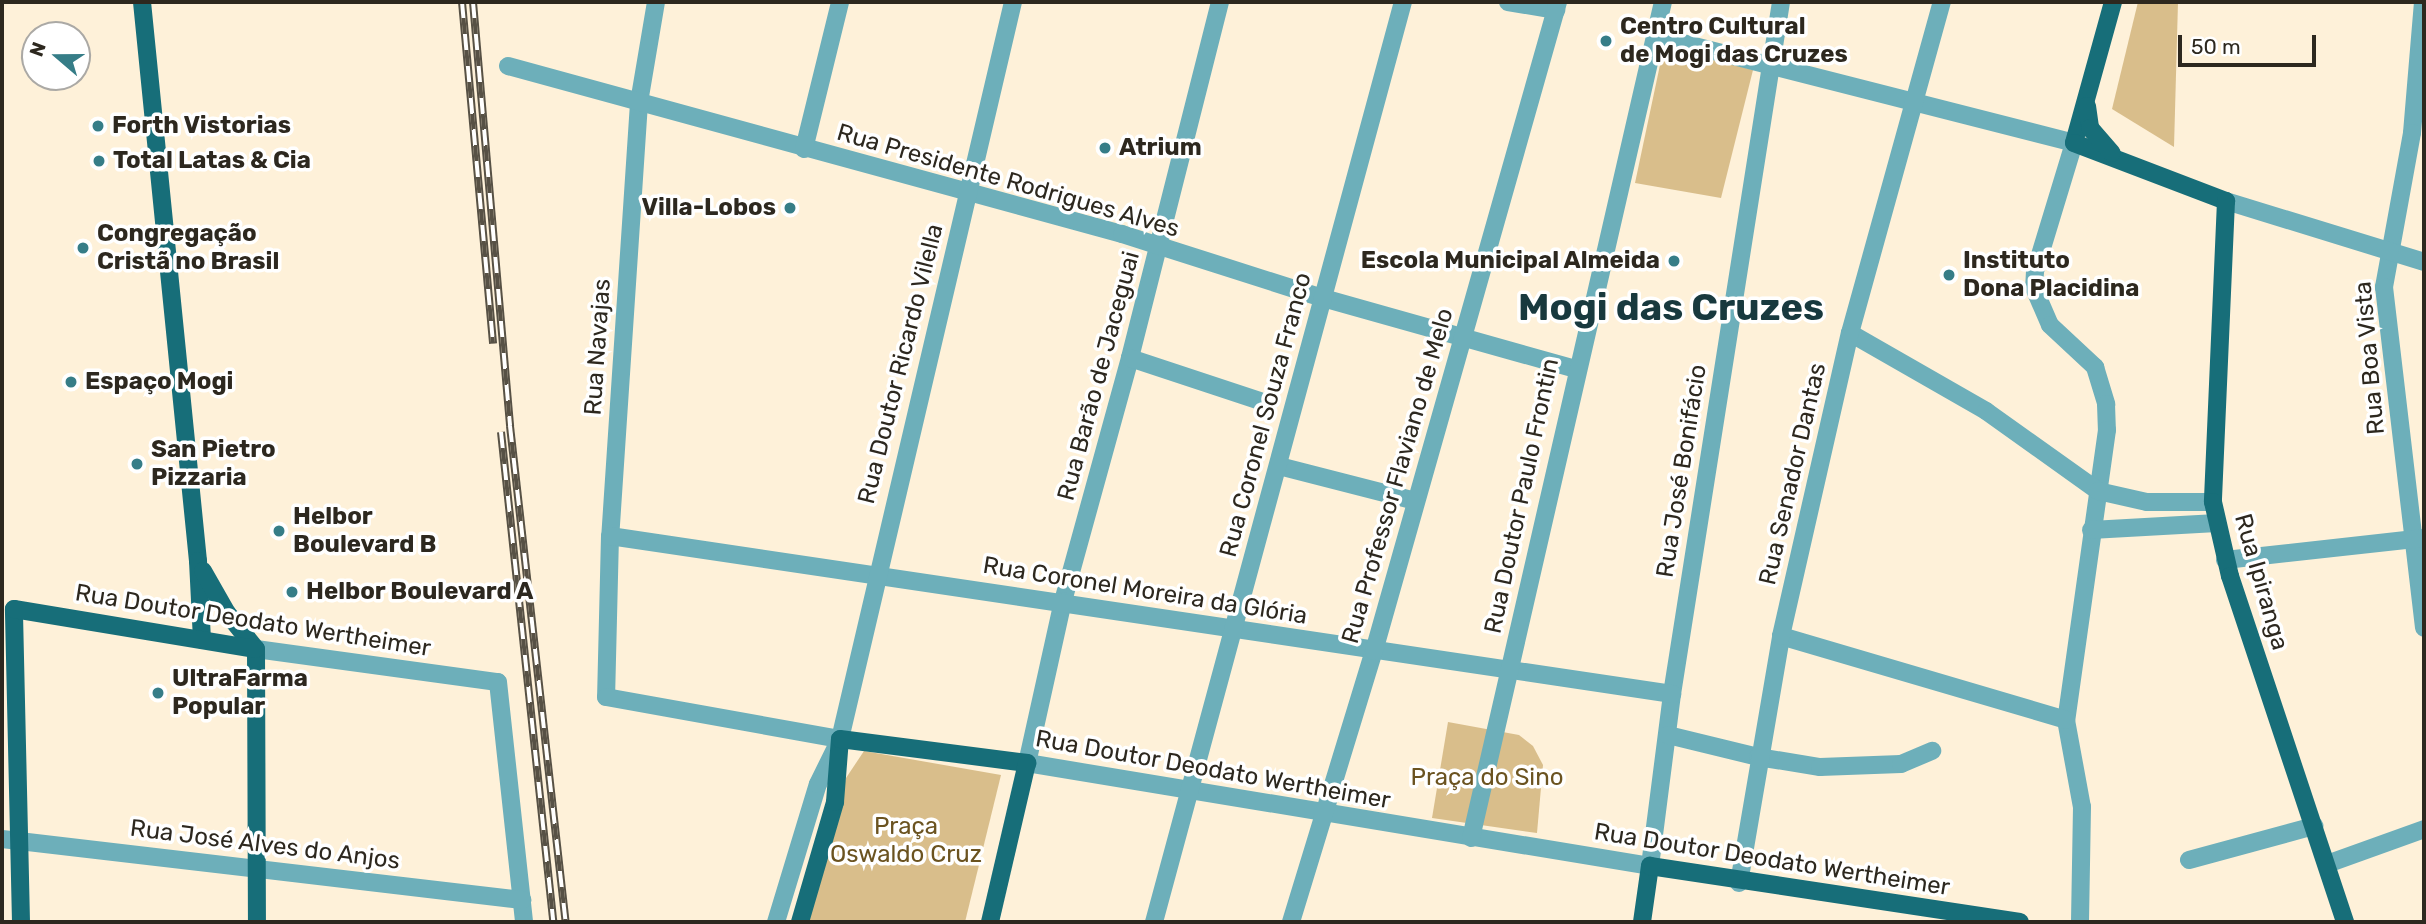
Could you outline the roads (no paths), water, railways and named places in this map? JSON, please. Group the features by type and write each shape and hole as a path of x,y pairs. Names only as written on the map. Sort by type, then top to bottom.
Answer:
{"main road":[{"path":"142,2 198,561 202,640"},
{"path":"2113,2 2074,143 2226,201"},
{"path":"2088,93 2087,117 2095,138 2129,166"},
{"name":"Rua Ipiranga","path":"2226,201 2213,502 2225,560 2345,922"},
{"path":"198,561 217,597 256,649 257,922"},
{"path":"8,608 21,842 21,922"},
{"name":"Rua Doutor Deodato Wertheimer","path":"8,608 256,649"},
{"path":"800,922 835,802 840,738"},
{"name":"Rua Doutor Deodato Wertheimer","path":"840,738 1027,763"},
{"path":"990,922 1027,763"},
{"path":"1642,922 1650,866"},
{"name":"Rua Doutor Deodato Wertheimer","path":"1650,866 1739,883 2020,922"}],"street":[{"name":"Rua Navajas","path":"606,697 610,536 639,103 656,2"},
{"path":"804,149 840,2"},
{"name":"Rua Doutor Ricardo Vilella","path":"776,922 818,784 840,738 874,577 1013,2"},
{"name":"Rua Barão de Jaceguai","path":"1027,763 1063,601 1130,359 1220,2"},
{"name":"Rua Coronel Souza Franco","path":"1154,922 1403,2"},
{"path":"1508,2 1557,6"},
{"name":"Rua Doutor Paulo Frontin","path":"1471,838 1575,369 1662,2"},
{"name":"Rua José Bonifácio","path":"1650,866 1672,694 1768,67 1781,2"},
{"name":"Rua Senador Dantas","path":"1739,883 1758,758 1781,636 1850,332 1942,2"},
{"name":"Rua Boa Vista","path":"2423,2 2418,134 2390,252 2385,304 2418,539 2424,628"},
{"name":"Rua Professor Flaviano de Melo","path":"1291,922 1374,651 1557,6"},
{"path":"1655,36 1914,105 2074,143 2035,271 2034,288 2050,325 2095,367 2106,404 2107,430 2066,720 2082,807 2080,922"},
{"name":"Rua Presidente Rodrigues Alves","path":"508,66 1159,247 1323,298 1575,369"},
{"path":"2226,201 2424,262"},
{"path":"1850,332 1986,411 2098,491 2147,502 2213,502"},
{"path":"1130,359 1260,401"},
{"path":"2078,475 2107,430"},
{"path":"1279,466 1415,501"},
{"path":"2091,530 2217,523"},
{"name":"Rua Coronel Moreira da Glória","path":"610,536 874,577 1063,601 1374,651 1672,694"},
{"path":"2225,560 2418,539"},
{"path":"1781,636 2066,720"},
{"name":"Rua Doutor Deodato Wertheimer","path":"256,649 498,682 522,900"},
{"name":"Rua Doutor Deodato Wertheimer","path":"606,697 840,738"},
{"path":"1668,735 1758,758 1820,767 1867,768 1901,764 1932,751"},
{"name":"Rua Doutor Deodato Wertheimer","path":"1027,763 1650,866"},
{"path":"2189,860 2314,826"},
{"path":"2327,864 2424,829"},
{"name":"Rua José Alves do Anjos","path":"2,839 522,900"},
{"path":"522,900 524,922"}],"railway":[{"path":"462,2 493,344"},
{"path":"473,2 510,426 566,922"},
{"path":"501,432 553,922"}],"place":[{"name":"Centro Cultural de Mogi das Cruzes","path":"1606,41"},
{"name":"Forth Vistorias","path":"98,126"},
{"name":"Atrium","path":"1105,148"},
{"name":"Total Latas & Cia","path":"99,161"},
{"name":"Villa-Lobos","path":"790,208"},
{"name":"Congregação Cristã no Brasil","path":"83,248"},
{"name":"Escola Municipal Almeida","path":"1674,261"},
{"name":"Instituto Dona Placidina","path":"1949,275"},
{"name":"Espaço Mogi","path":"71,382"},
{"name":"San Pietro Pizzaria","path":"137,464"},
{"name":"Helbor Boulevard B","path":"279,531"},
{"name":"Helbor Boulevard A","path":"292,592"},
{"name":"UltraFarma Popular","path":"158,693"}],"district":[{"name":"Mogi das Cruzes","path":"1671,308"}],"park label":[{"name":"Praça do Sino","path":"1487,778"},
{"name":"Praça Oswaldo Cruz","path":"906,841"}]}
